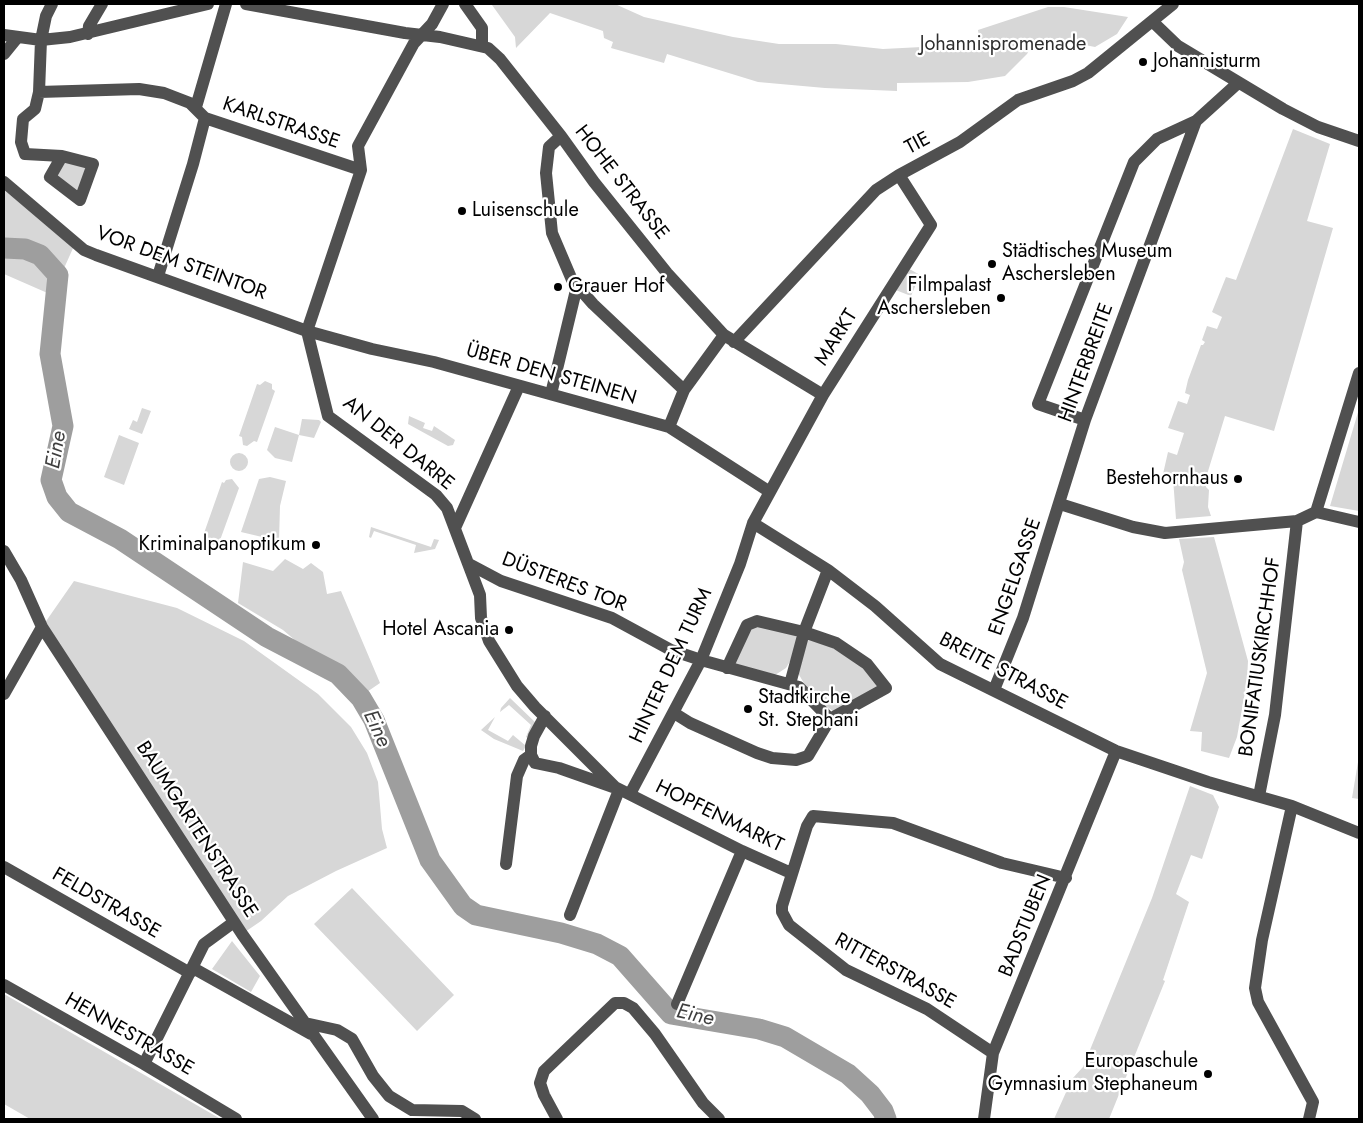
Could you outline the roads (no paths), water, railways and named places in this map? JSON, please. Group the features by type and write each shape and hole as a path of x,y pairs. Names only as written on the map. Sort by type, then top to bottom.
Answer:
{"street":[{"path":"52,4 46,16 41,40 39,92 35,109 23,119 21,142 25,154 62,156"},
{"path":"88,34 89,26 102,4"},
{"path":"4,54 10,36 41,40 88,34 208,4"},
{"path":"196,107 226,4"},
{"path":"246,4 419,36 440,37 482,46 482,28 465,4"},
{"path":"306,331 361,170 358,146 419,36 432,24 443,4"},
{"name":"TIE","path":"669,428 684,390 729,339 864,201 899,175 960,142 1018,100 1088,74 1173,4"},
{"path":"1153,22 1178,46 1238,83 1318,127 1359,141"},
{"name":"HOHE STRASSE","path":"482,46 494,52 500,59 561,136 594,182 667,272 729,339"},
{"name":"HINTERBREITE","path":"1060,504 1062,490 1085,420 1196,121 1238,83"},
{"name":"KARLSTRASSE","path":"39,92 140,89 173,96 196,107 205,118 361,170"},
{"path":"158,276 193,164 205,118"},
{"path":"1085,420 1038,404 1134,162 1156,138 1196,121"},
{"path":"561,136 551,144 547,153 550,224 560,256 577,286 684,390"},
{"name":"MARKT","path":"753,523 823,395 931,225 899,175"},
{"name":"VOR DEM STEINTOR","path":"4,182 84,250 306,331"},
{"path":"551,394 577,286"},
{"name":"ÜBER DEN STEINEN","path":"306,331 372,349 434,362 669,428 770,492"},
{"name":"AN DER DARRE","path":"306,331 328,416 436,495 447,508 480,595 484,630 517,686 540,711"},
{"name":"MARKT","path":"729,339 823,395"},
{"path":"1316,512 1359,373"},
{"path":"455,528 519,386"},
{"path":"1060,504 1133,527 1165,533 1297,521 1316,512 1359,522"},
{"name":"ENGELGASSE","path":"994,690 1024,618 1060,504"},
{"name":"BONIFATIUSKIRCHHOF","path":"1259,796 1275,715 1297,521"},
{"name":"BREITE STRASSE","path":"753,523 828,570 875,606 930,657 994,690 1116,751 1208,782 1292,806 1359,833"},
{"name":"HINTER DEM TURM","path":"570,914 621,791 674,713 701,660 740,564 753,523"},
{"name":"BAUMGARTENSTRASSE","path":"4,551 22,580 42,626 234,922 373,1119"},
{"name":"DÜSTERES TOR","path":"468,564 502,581 612,618 671,650 727,668 790,684"},
{"path":"828,570 804,632 790,684 799,687 830,719"},
{"path":"674,713 690,723 757,753 772,758 796,760 808,756 830,719 886,688 861,658 836,643 804,632 752,621 747,625 727,668"},
{"path":"4,694 42,626"},
{"path":"540,711 531,755 536,763 559,768 621,791"},
{"path":"540,711 621,791"},
{"name":"BADSTUBEN","path":"984,1119 993,1053 1066,878 1116,751"},
{"path":"506,864 517,776 524,760 531,755"},
{"name":"HOPFENMARKT","path":"621,791 791,873"},
{"path":"1292,806 1255,980 1256,994 1262,1010 1313,1102 1309,1119"},
{"name":"HOPFENMARKT","path":"784,918 782,906 791,873 813,816 893,823 1002,863 1066,878"},
{"path":"677,1004 742,851"},
{"name":"FELDSTRASSE","path":"4,867 192,970 308,1028"},
{"name":"RITTERSTRASSE","path":"784,918 808,942 846,970 927,1009 993,1053"},
{"path":"144,1064 204,944 234,922"},
{"name":"HENNESTRASSE","path":"4,985 144,1064 236,1119"},
{"path":"558,1119 544,1095 540,1083 544,1071 615,1003 624,1003 633,1008 655,1034 703,1102 719,1119"},
{"path":"308,1028 337,1030 352,1039 373,1076 389,1096 412,1110 462,1111 475,1119"}],"waterway":[{"name":"Eine","path":"4,248 25,249 40,255 58,275 50,354 63,426 51,480 57,497 69,512 120,539 267,637 338,674 361,698 374,720 430,860 463,906 476,915 561,933 597,944 620,956 671,1014 759,1029 785,1037 848,1074 870,1094 883,1111 886,1119"}],"place":[{"name":"Johannisturm","path":"1143,62"},
{"name":"Luisenschule","path":"462,211"},
{"name":"Städtisches Museum Aschersleben","path":"992,264"},
{"name":"Grauer Hof","path":"558,287"},
{"name":"Filmpalast Aschersleben","path":"1001,298"},
{"name":"Bestehornhaus","path":"1238,479"},
{"name":"Kriminalpanoptikum","path":"316,545"},
{"name":"Hotel Ascania","path":"509,630"},
{"name":"Stadtkirche St. Stephani","path":"748,709"},
{"name":"Europaschule Gymnasium Stephaneum","path":"1208,1074"}],"park label":[{"name":"Johannispromenade","path":"1003,45"}]}
